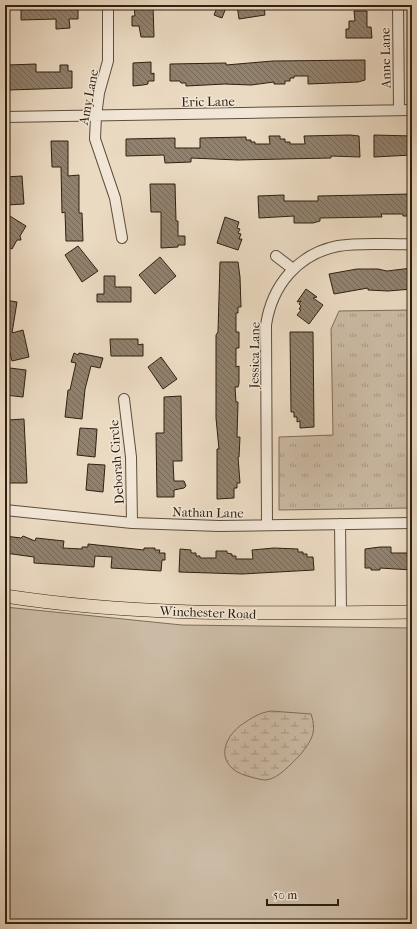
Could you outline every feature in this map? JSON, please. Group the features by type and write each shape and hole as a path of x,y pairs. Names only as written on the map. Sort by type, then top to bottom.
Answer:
{"main road":[{"name":"Winchester Road","path":"5,596 82,606 156,611 241,614 412,612"}],"street":[{"name":"Amy Lane","path":"108,5 108,60 99,93 95,139 115,198 122,238"},
{"name":"Anne Lane","path":"398,5 399,110"},
{"name":"Eric Lane","path":"5,117 412,110"},
{"name":"Jessica Lane","path":"267,526 266,325 271,301 285,276 313,254 339,246 412,244"},
{"path":"276,256 293,269"},
{"name":"Deborah Circle","path":"124,399 131,457 132,523"},
{"name":"Nathan Lane","path":"5,510 132,523 219,526 412,523"},
{"path":"340,524 341,613"}],"green space":[{"path":"412,310 412,508 279,510 279,437 333,435 331,329 339,311"},
{"path":"5,607 182,625 412,628 412,924 5,924"},
{"path":"271,711 311,714 314,726 308,745 284,770 271,779 264,780 240,774 227,762 225,748 228,740 233,732 241,725 259,714"}],"building":[{"path":"21,5 78,5 78,19 69,19 70,28 56,29 56,19 21,20"},
{"path":"134,5 153,5 154,37 141,37 139,26 132,26 132,16 135,16"},
{"path":"218,5 227,5 222,18 214,15"},
{"path":"237,5 264,5 265,15 239,19"},
{"path":"354,11 367,11 367,27 371,27 372,38 346,38 346,29 349,29 349,21 355,21"},
{"path":"365,60 365,80 358,82 308,84 308,76 294,76 294,78 290,78 290,81 285,81 285,84 274,84 274,82 251,85 225,84 186,86 186,83 181,83 180,81 170,81 170,64 226,63 226,65 273,61"},
{"path":"151,62 151,74 154,73 154,81 148,81 148,84 133,86 133,63"},
{"path":"36,64 36,72 60,72 60,65 68,65 68,71 72,71 72,88 8,90 8,65"},
{"path":"374,135 412,136 412,155 374,157"},
{"path":"269,136 280,136 280,139 285,139 285,142 290,142 290,144 305,144 304,136 359,136 360,157 331,156 331,158 238,160 191,158 191,162 165,163 164,155 126,156 126,139 175,138 175,148 200,148 200,138 246,137 246,140 251,140 251,142 255,142 255,144 270,144"},
{"path":"51,141 68,141 68,176 79,175 79,213 82,213 83,241 66,241 65,212 62,213 61,167 52,167"},
{"path":"22,176 24,204 7,205 5,177"},
{"path":"150,184 175,184 178,236 185,236 185,245 161,248 161,212 151,212"},
{"path":"412,194 412,216 403,216 403,214 381,214 382,217 320,218 320,221 313,223 294,223 294,216 259,218 258,196 284,195 284,201 318,201 318,196"},
{"path":"5,213 26,226 20,236 21,240 17,240 12,249 5,245"},
{"path":"225,217 239,222 237,228 240,229 238,233 241,234 239,239 242,239 238,250 217,243"},
{"path":"78,246 98,271 82,282 65,255"},
{"path":"160,257 176,276 155,294 139,275"},
{"path":"220,262 238,262 240,277 241,307 238,307 238,313 236,313 236,332 239,332 239,348 236,348 236,367 239,366 239,383 238,387 235,387 236,402 238,402 237,437 240,437 238,457 240,483 237,483 237,488 234,488 234,498 217,499 217,449 219,449 216,418 216,335 218,332"},
{"path":"412,268 412,289 388,291 368,290 368,288 334,294 329,274 357,269 378,269 387,271"},
{"path":"104,276 115,276 115,287 131,287 131,302 97,302 97,294 104,294"},
{"path":"306,289 317,297 313,298 323,305 309,324 297,315 301,310 299,309 301,306 299,304 301,301 297,302"},
{"path":"5,300 17,302 12,333 23,330 29,357 12,361 9,349 5,348"},
{"path":"290,332 313,332 314,427 300,428 300,421 297,422 297,417 294,417 294,412 291,412"},
{"path":"110,339 138,339 138,345 143,344 143,356 111,356"},
{"path":"74,353 78,355 79,353 103,358 100,368 91,366 85,389 82,419 65,417 68,390 70,390 76,363 71,362"},
{"path":"161,357 177,379 163,389 148,367"},
{"path":"10,368 26,370 23,397 5,395"},
{"path":"181,396 182,461 173,461 174,481 184,481 186,486 184,488 174,490 174,497 157,497 156,433 164,433 164,397"},
{"path":"24,419 27,483 9,483 8,420"},
{"path":"80,428 97,429 95,457 77,455"},
{"path":"88,464 105,465 103,492 86,490"},
{"path":"5,536 21,538 23,536 35,541 36,538 64,541 63,548 82,549 82,547 88,547 88,544 144,550 144,548 155,548 155,550 160,550 159,553 165,553 165,560 162,560 161,571 111,568 112,557 95,556 94,567 34,563 34,557 5,553"},
{"path":"391,547 391,553 412,553 412,570 380,568 380,570 371,570 371,568 365,568 365,549"},
{"path":"274,548 298,549 298,552 307,554 307,557 313,557 314,570 242,574 179,572 180,549 191,550 191,553 196,553 196,556 200,556 200,558 216,558 216,551 227,551 227,553 232,554 232,556 236,556 236,559 253,559 252,550"}]}
